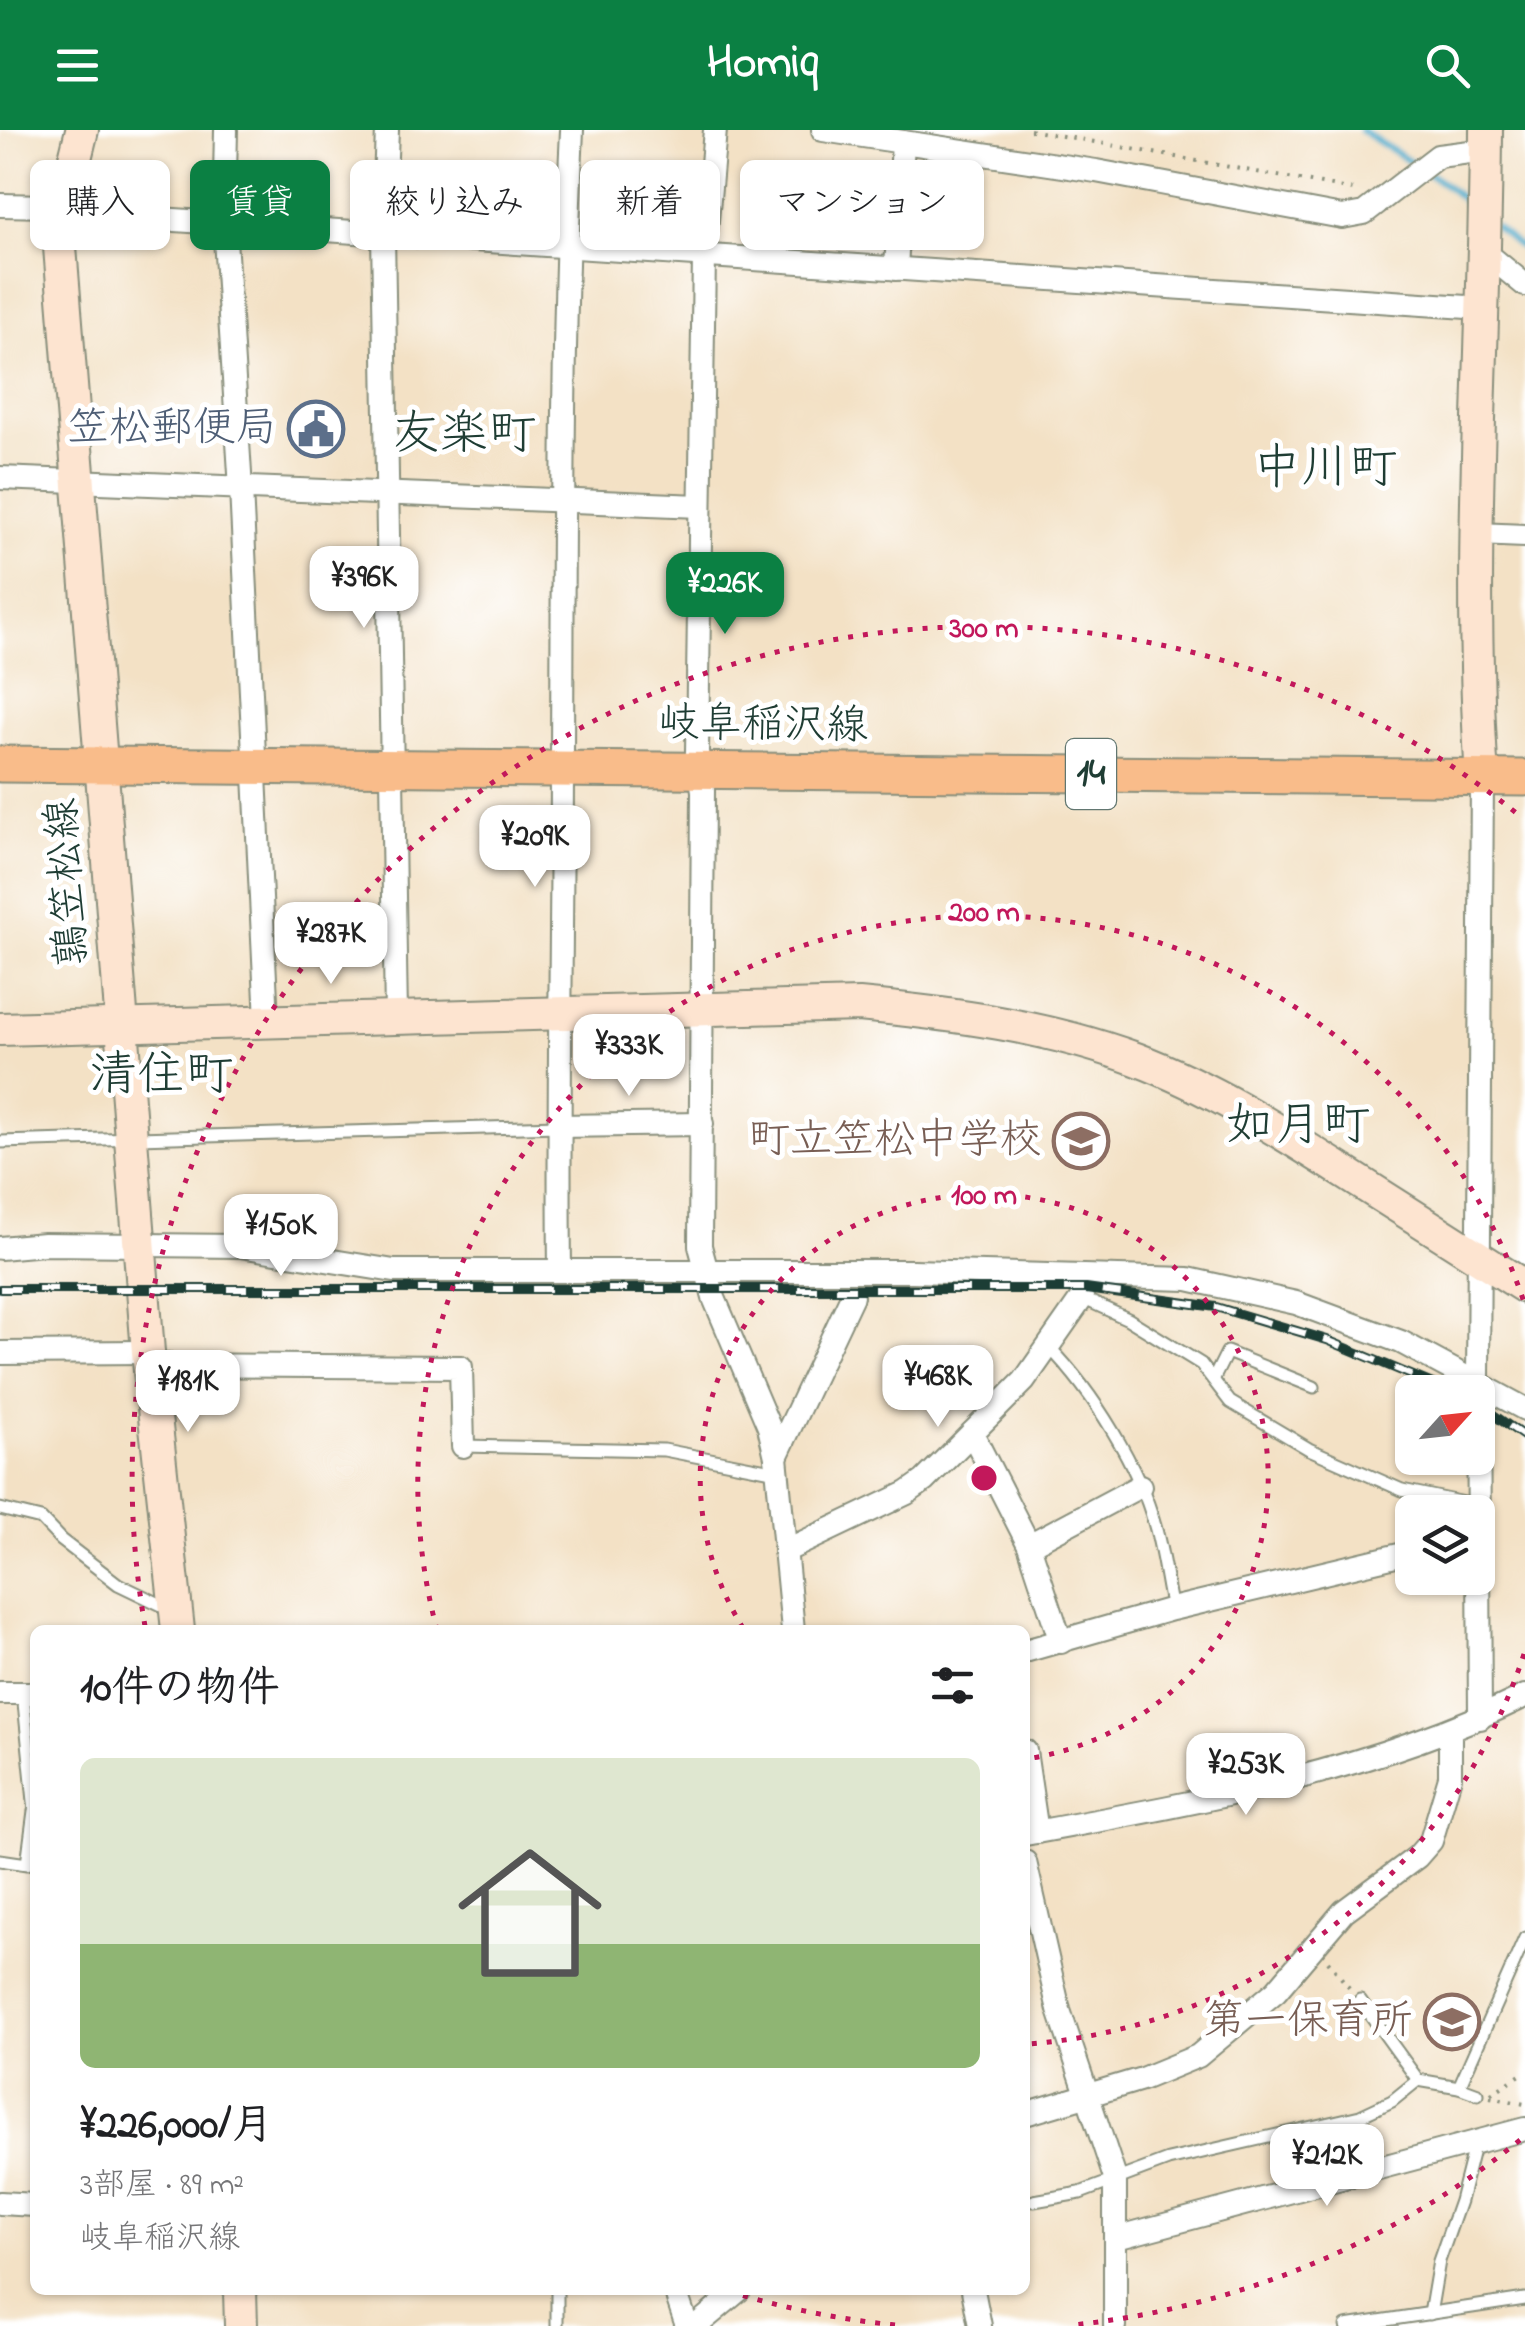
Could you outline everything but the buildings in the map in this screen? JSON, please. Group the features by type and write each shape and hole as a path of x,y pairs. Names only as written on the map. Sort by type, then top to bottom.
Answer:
{"main road":[{"name":"岐阜稲沢線","path":"0,764 1525,778"}],"street":[{"name":"鶉笠松線","path":"75,160 82,130"},
{"path":"225,160 226,130"},
{"path":"387,160 388,130"},
{"path":"560,1270 566,246 572,130"},
{"path":"714,130 704,255 700,506 700,1246 704,1270 769,1427 777,1464 791,1625"},
{"path":"823,130 1096,171 1342,217 1364,213 1438,156 1486,140 1475,686 1482,777 1478,1375"},
{"path":"896,269 903,142"},
{"path":"0,204 30,205"},
{"path":"560,246 1482,308"},
{"path":"1486,248 1525,285"},
{"name":"鶉笠松線","path":"60,250 149,1358 177,1621"},
{"path":"226,250 267,1020"},
{"path":"383,250 396,1016"},
{"path":"0,478 700,506"},
{"path":"1477,534 1525,536"},
{"path":"0,1029 859,1005 972,1016 1059,1035 1136,1060 1204,1089 1274,1128 1525,1288"},
{"path":"558,1126 702,1124"},
{"path":"0,1248 44,1244 240,1246 394,1271 1085,1274 1188,1280 1296,1304 1401,1342 1465,1375"},
{"path":"777,1464 852,1296"},
{"path":"784,1551 907,1494 1024,1381 1082,1298"},
{"path":"0,1354 460,1367 463,1446"},
{"path":"1495,1392 1525,1410"},
{"path":"972,1433 1029,1545 1061,1642"},
{"path":"1029,1545 1140,1486"},
{"path":"1030,1650 1172,1609 1395,1556"},
{"path":"1479,1595 1480,1718"},
{"path":"1031,1833 1256,1789 1450,1732 1525,1696"},
{"path":"1030,2113 1142,2079 1198,2056 1276,1990 1344,1910 1417,1857 1431,1841 1450,1777 1450,1732"},
{"path":"1030,1884 1059,2010 1115,2178 1116,2326"},
{"path":"1116,2238 1525,2130"},
{"path":"0,2203 30,2205"},
{"path":"240,2295 241,2326"},
{"path":"677,2295 686,2326"},
{"path":"696,2326 733,2295"},
{"path":"974,2295 980,2326"}],"lane":[{"path":"0,1142 558,1126"},
{"path":"1082,1298 1128,1318 1201,1364 1230,1402 1309,1448 1402,1490 1426,1495"},
{"path":"1050,1348 1076,1376 1140,1486 1155,1526 1172,1609"},
{"path":"1214,1378 1227,1352 1314,1386"},
{"path":"463,1446 664,1450 777,1464"},
{"path":"0,1510 40,1518 61,1540 118,1584 177,1621"},
{"path":"19,1693 30,1780"},
{"path":"0,1860 27,1864 30,1841"},
{"path":"1459,2087 1525,1938"},
{"path":"1360,2000 1418,2080 1478,2094"},
{"path":"1034,2201 1080,2193 1168,2160 1360,2116 1392,2101 1418,2080"},
{"path":"1430,2314 1439,2260 1460,2202 1475,2142"},
{"path":"556,2326 558,2295"},
{"path":"1346,2326 1525,2298"}],"path":[{"path":"1030,130 1387,196"},
{"path":"1314,1946 1360,2000"},
{"path":"1478,2094 1525,2104"}],"waterway":[{"path":"1361,130 1444,184 1474,209"},
{"path":"1495,226 1525,251"}],"railway":[{"path":"0,1289 1086,1289 1216,1307 1327,1340 1411,1375"},
{"path":"1495,1416 1525,1437"}],"place":[{"name":"笠松郵便局","path":"316,429"},
{"name":"町立笠松中学校","path":"1081,1141"},
{"name":"第一保育所","path":"1452,2022"}],"district":[{"name":"友楽町","path":"464,436"},
{"name":"中川町","path":"1325,470"},
{"name":"清住町","path":"161,1077"},
{"name":"如月町","path":"1298,1127"}]}
